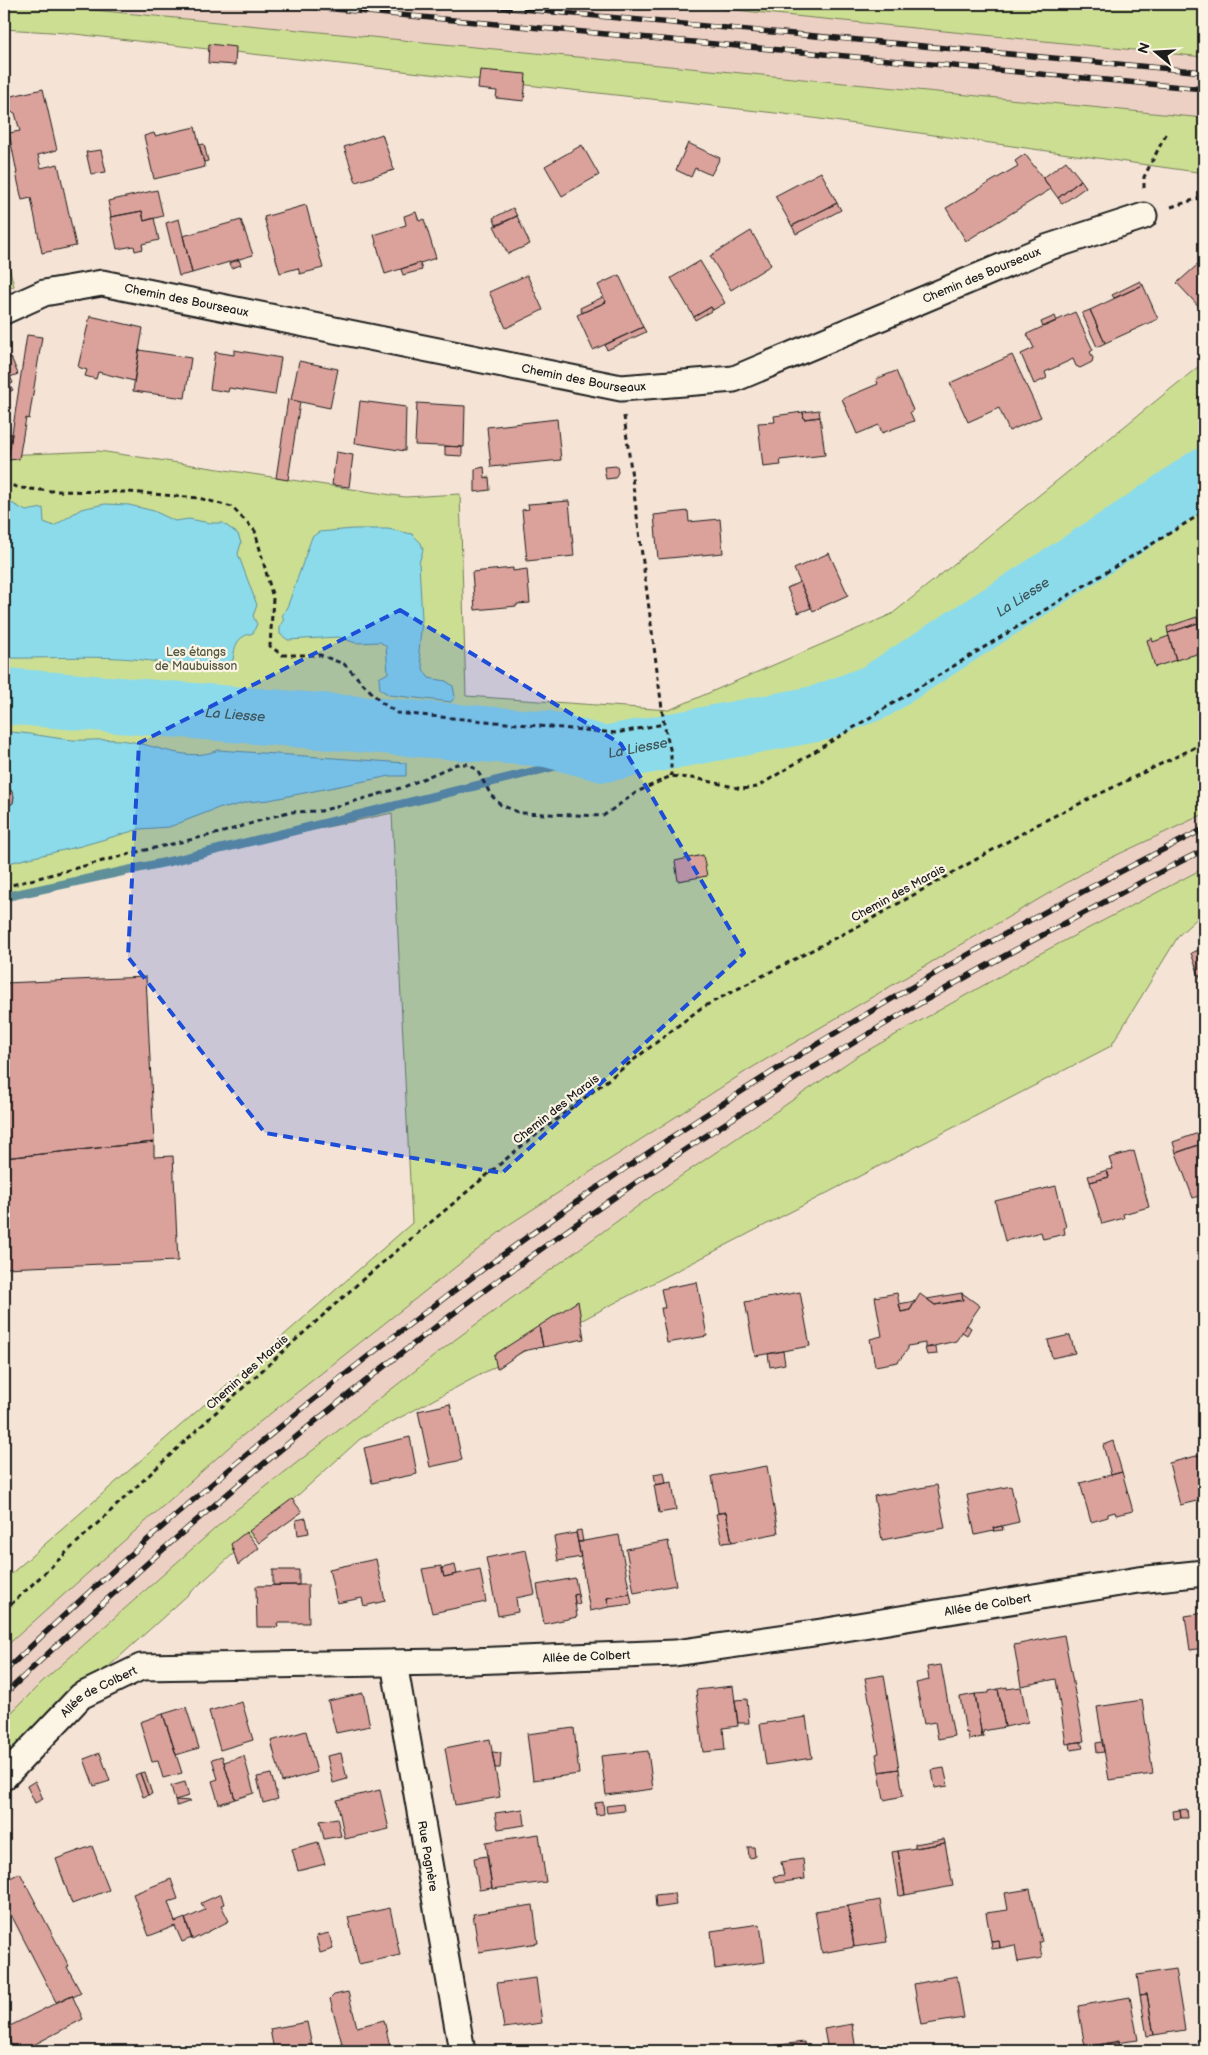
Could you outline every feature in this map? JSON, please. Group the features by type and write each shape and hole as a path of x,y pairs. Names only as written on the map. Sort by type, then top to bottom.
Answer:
{"street":[{"name":"Chemin des Bourseaux","path":"6,303 44,293 102,283 620,388 734,379 1046,248 1144,216"},
{"name":"Allée de Colbert","path":"4,1777 81,1696 141,1667 394,1662 674,1653 821,1632 1138,1580 1204,1573"},
{"name":"Rue Pagnère","path":"394,1662 462,2051"}],"path":[{"path":"1166,134 1144,177 1144,216 1200,198 1204,202"},
{"path":"620,388 664,724 671,752 671,776"},
{"path":"4,483 20,488 51,491 128,492 199,498 232,507 254,531 268,578 273,598 270,646 282,655 320,655 344,664 381,702 397,712 616,733 664,724"},
{"path":"4,887 137,852 220,833 288,812 321,812 404,787 457,764 468,764 477,770 491,795 501,806 520,813 603,816 637,792 671,776 699,779 742,789 756,787 1204,512"},
{"name":"Chemin des Marais","path":"4,1611 214,1414 362,1280 518,1149 701,1008 864,923 1042,822 1204,743"}],"highlighted area":[{"path":"400,610 621,744 744,953 502,1173 265,1133 128,957 139,743"}],"shaded area":[{"path":"32,4 674,4 1204,57 1204,118"},
{"path":"1204,814 1204,868 1041,953 856,1057 653,1195 456,1339 236,1510 43,1681 4,1720 5,1647 237,1440 510,1224 748,1070 1102,862"}],"green space":[{"path":"4,4 32,4 1204,118 1204,173 784,114 66,33 4,29"},
{"path":"674,4 1204,4 1204,57"},
{"path":"4,247 14,286 4,290"},
{"name":"Les étangs de Maubuisson","path":"1204,362 1204,814 1102,862 748,1070 510,1224 237,1440 4,1648 4,1580 412,1223 392,813 4,897 4,455 99,451 405,497 460,494 466,696 669,710 892,614"},
{"path":"1204,868 1204,912 1179,935 1111,1046 603,1309 360,1439 42,1727 4,1767 4,1720 43,1681 236,1510 456,1339 653,1195 856,1057 1041,953"}],"water":[{"path":"4,499 26,511 43,508 44,522 54,526 81,509 105,504 129,505 154,511 175,521 189,519 210,523 223,523 238,534 241,543 238,554 257,605 253,616 257,624 253,633 240,639 233,660 225,666 210,670 200,666 188,667 173,662 169,664 128,659 87,657 4,658"},
{"path":"353,529 388,529 412,534 421,543 423,550 419,563 422,619 419,652 424,671 429,678 446,681 453,686 455,697 451,702 389,695 380,689 379,678 388,673 386,646 380,642 356,643 338,637 288,640 280,634 280,626 284,619 282,616 288,605 312,537 319,532"},
{"path":"4,732 73,740 121,740 172,752 195,755 207,754 218,750 406,763 406,776 390,776 269,800 248,802 226,808 221,807 169,827 140,829 81,846 4,864"}],"building":[{"path":"209,44 236,47 235,65 208,63"},
{"path":"480,70 526,74 524,101 496,98 497,91 478,89"},
{"path":"4,75 9,76 7,97 43,89 57,150 38,155 41,168 58,164 76,246 42,253 31,198 22,200 16,173 9,133 20,131 15,113 6,111 6,108 4,108"},
{"path":"195,127 205,167 154,179 144,136 154,133 155,136"},
{"path":"382,134 394,170 356,182 344,147"},
{"path":"688,143 720,158 711,175 695,168 691,177 676,170"},
{"path":"204,144 208,161 204,162 199,145"},
{"path":"582,145 599,175 562,196 545,166"},
{"path":"101,150 106,172 91,174 86,152"},
{"path":"1025,154 1051,189 966,241 946,208 1018,166 1015,161"},
{"path":"1066,161 1081,180 1058,198 1043,178"},
{"path":"821,172 837,203 792,226 775,196"},
{"path":"1081,180 1086,187 1062,204 1058,198"},
{"path":"157,190 163,216 144,221 142,211 111,217 108,201"},
{"path":"837,203 841,210 796,234 792,226"},
{"path":"306,205 323,268 300,274 298,268 280,273 264,217"},
{"path":"513,208 517,216 497,226 493,218"},
{"path":"142,211 144,221 154,218 159,240 142,244 143,249 135,251 134,246 117,249 110,217"},
{"path":"416,212 419,221 424,219 436,258 385,274 374,235 406,225 404,216"},
{"path":"517,216 530,244 508,254 494,226"},
{"path":"179,219 192,273 179,276 166,223"},
{"path":"241,220 253,255 192,273 183,236"},
{"path":"751,231 771,265 731,290 710,256"},
{"path":"1204,259 1204,312 1177,283"},
{"path":"239,260 241,265 231,268 229,263"},
{"path":"700,261 725,303 713,310 711,307 694,317 671,278"},
{"path":"420,263 422,270 403,275 401,269"},
{"path":"527,275 543,310 506,328 489,292"},
{"path":"619,275 643,327 593,350 577,315 606,302 598,285"},
{"path":"1140,281 1143,285 1114,298 1112,295"},
{"path":"1143,285 1158,319 1105,343 1090,310"},
{"path":"603,297 606,302 582,313 580,308"},
{"path":"711,307 713,310 695,320 694,317"},
{"path":"1090,310 1105,343 1097,347 1082,313"},
{"path":"1075,312 1093,350 1090,352 1093,358 1092,362 1080,368 1076,366 1073,359 1045,372 1047,378 1034,384 1021,354 1034,348 1027,334"},
{"path":"90,316 143,328 134,381 98,372 96,379 85,376 87,370 78,367"},
{"path":"1055,316 1057,321 1043,327 1041,322"},
{"path":"643,327 646,332 607,350 605,345"},
{"path":"27,335 42,337 29,419 26,418 19,459 8,460"},
{"path":"139,350 191,358 185,398 133,391"},
{"path":"234,350 281,358 275,395 229,388 228,392 210,389 215,352 234,355"},
{"path":"1012,355 1041,417 1009,431 999,408 968,422 950,383"},
{"path":"11,357 18,374 10,377 4,360"},
{"path":"299,361 338,369 330,408 291,400"},
{"path":"4,362 13,383 4,387"},
{"path":"896,371 913,410 910,412 914,421 882,433 879,425 857,434 842,399 878,384 876,379"},
{"path":"10,385 13,390 4,394 4,387"},
{"path":"288,399 300,402 288,480 276,478"},
{"path":"360,401 406,407 405,451 355,443"},
{"path":"417,403 465,406 464,447 415,445"},
{"path":"819,410 820,417 804,419 803,412"},
{"path":"803,412 804,419 820,417 825,455 780,460 781,465 763,467 758,423 775,422 774,416"},
{"path":"557,419 561,460 491,467 487,427"},
{"path":"4,433 12,434 8,460 4,459"},
{"path":"445,446 462,447 462,456 445,455"},
{"path":"336,452 353,455 349,487 332,485"},
{"path":"617,466 618,472 615,478 606,479 604,467"},
{"path":"484,467 485,478 489,477 490,490 475,492 475,469"},
{"path":"569,501 574,556 527,561 522,510 529,509 528,504"},
{"path":"688,511 689,522 720,519 723,553 658,559 654,515"},
{"path":"829,553 848,595 813,611 794,569"},
{"path":"513,568 513,571 527,569 530,603 475,610 472,572"},
{"path":"800,582 811,608 798,613 787,588"},
{"path":"1197,617 1198,623 1168,633 1167,627"},
{"path":"1198,623 1204,642 1204,652 1176,660 1168,633"},
{"path":"1169,636 1176,660 1155,667 1147,640 1152,638 1153,642"},
{"path":"4,790 11,790 14,796 13,803 7,807 4,806"},
{"path":"703,855 707,876 678,881 675,861"},
{"path":"1204,948 1204,989 1191,953"},
{"path":"146,977 154,1142 4,1158 4,983"},
{"path":"1204,1131 1204,1143 1176,1153 1173,1142"},
{"path":"154,1142 154,1157 173,1156 178,1261 4,1268 4,1158"},
{"path":"1204,1143 1204,1194 1193,1198 1176,1153"},
{"path":"1134,1151 1149,1207 1123,1214 1124,1218 1102,1224 1090,1182 1109,1177 1107,1170 1113,1169 1109,1158"},
{"path":"1107,1170 1109,1177 1090,1182 1088,1176"},
{"path":"1056,1186 1066,1227 1064,1228 1065,1234 1043,1239 1041,1232 1005,1241 995,1201"},
{"path":"697,1282 707,1336 667,1343 661,1308 665,1308 661,1289"},
{"path":"800,1292 810,1346 755,1356 745,1302"},
{"path":"897,1293 901,1312 910,1310 920,1294 935,1305 963,1300 962,1293 980,1306 956,1341 925,1348 925,1343 908,1346 908,1349 898,1362 875,1366 870,1339 882,1336 875,1297"},
{"path":"962,1293 963,1300 935,1305 927,1299"},
{"path":"578,1301 584,1339 543,1347 539,1326"},
{"path":"915,1301 910,1310 901,1312 899,1304"},
{"path":"967,1325 971,1328 967,1335 962,1332"},
{"path":"539,1326 543,1347 523,1351 497,1369 494,1355"},
{"path":"1070,1335 1075,1353 1052,1358 1048,1340"},
{"path":"936,1347 937,1354 927,1355 925,1348"},
{"path":"783,1351 785,1364 770,1367 768,1354"},
{"path":"450,1404 462,1460 430,1467 418,1411"},
{"path":"410,1437 417,1474 372,1483 364,1448"},
{"path":"1113,1441 1122,1472 1111,1475 1103,1445"},
{"path":"1204,1454 1204,1495 1200,1496 1201,1500 1180,1505 1169,1463"},
{"path":"767,1466 778,1533 732,1542 726,1512 718,1513 712,1476"},
{"path":"664,1472 666,1483 656,1485 654,1474"},
{"path":"1122,1472 1133,1511 1116,1515 1115,1512 1108,1514 1108,1517 1091,1522 1080,1483"},
{"path":"672,1482 676,1510 659,1513 654,1485"},
{"path":"937,1485 945,1528 882,1540 874,1496"},
{"path":"1011,1486 1019,1522 993,1528 994,1531 975,1535 967,1495"},
{"path":"292,1499 302,1512 259,1543 249,1531"},
{"path":"726,1512 732,1542 722,1543 716,1514"},
{"path":"306,1518 309,1533 298,1535 296,1520"},
{"path":"1002,1526 1003,1530 994,1531 993,1528"},
{"path":"581,1530 583,1542 578,1542 576,1531"},
{"path":"246,1532 259,1548 238,1565 231,1544"},
{"path":"576,1533 581,1557 558,1561 554,1537"},
{"path":"619,1535 630,1594 607,1598 609,1607 590,1611 578,1542"},
{"path":"668,1541 676,1585 634,1593 626,1549"},
{"path":"526,1550 535,1594 516,1598 518,1612 498,1616 486,1558"},
{"path":"376,1559 385,1601 364,1606 362,1598 337,1603 329,1569"},
{"path":"455,1565 457,1574 444,1577 442,1568"},
{"path":"441,1566 444,1577 480,1569 486,1602 432,1613 422,1569"},
{"path":"273,1570 299,1570 299,1585 273,1585"},
{"path":"575,1578 578,1594 574,1595 577,1617 544,1624 537,1585"},
{"path":"308,1585 309,1623 277,1623 278,1627 257,1627 256,1586"},
{"path":"578,1594 580,1604 575,1605 574,1595"},
{"path":"630,1594 632,1604 609,1607 607,1598"},
{"path":"1204,1613 1204,1648 1190,1650 1185,1616"},
{"path":"1064,1635 1084,1741 1066,1744 1056,1679 1021,1686 1014,1645"},
{"path":"941,1665 954,1736 938,1739 935,1722 924,1724 916,1683 929,1680 927,1667"},
{"path":"884,1675 899,1769 879,1772 876,1754 879,1753 865,1678"},
{"path":"733,1686 738,1726 723,1728 725,1750 703,1752 696,1690"},
{"path":"1007,1687 1007,1689 1021,1687 1028,1722 1005,1727 998,1689"},
{"path":"998,1689 1005,1727 983,1731 984,1737 982,1737 975,1694 989,1693 989,1691"},
{"path":"363,1693 370,1726 336,1733 328,1701"},
{"path":"975,1694 982,1737 969,1740 968,1733 966,1733 960,1697"},
{"path":"747,1699 749,1723 738,1723 735,1700"},
{"path":"1142,1700 1153,1774 1109,1780 1097,1707"},
{"path":"242,1702 253,1740 220,1750 209,1711"},
{"path":"186,1707 199,1748 176,1755 163,1714"},
{"path":"163,1714 182,1773 163,1778 158,1761 152,1762 140,1722"},
{"path":"806,1717 812,1758 766,1765 760,1724"},
{"path":"1204,1722 1204,1739 1203,1740 1200,1723"},
{"path":"574,1728 579,1774 533,1780 527,1734"},
{"path":"306,1731 317,1772 282,1782 271,1741"},
{"path":"490,1739 500,1797 455,1805 445,1748"},
{"path":"1081,1742 1083,1748 1071,1750 1070,1743"},
{"path":"1102,1742 1104,1752 1097,1753 1096,1743"},
{"path":"648,1751 653,1789 606,1795 601,1756"},
{"path":"492,1752 501,1753 500,1768 495,1768"},
{"path":"100,1753 110,1781 94,1786 84,1759"},
{"path":"341,1753 347,1779 333,1783 327,1756"},
{"path":"222,1756 235,1799 219,1804 212,1781 218,1779 212,1759"},
{"path":"244,1756 254,1793 235,1799 224,1762"},
{"path":"944,1768 948,1786 935,1788 932,1770"},
{"path":"899,1769 903,1796 884,1800 879,1772"},
{"path":"145,1772 152,1794 148,1795 140,1773"},
{"path":"140,1773 148,1795 143,1797 135,1775"},
{"path":"271,1774 278,1799 263,1803 257,1777"},
{"path":"35,1781 43,1799 35,1803 27,1786"},
{"path":"185,1782 189,1796 175,1800 171,1786"},
{"path":"380,1790 389,1829 345,1839 337,1800"},
{"path":"175,1800 191,1801 177,1806"},
{"path":"603,1802 604,1814 596,1815 595,1803"},
{"path":"623,1804 624,1811 607,1813 606,1806"},
{"path":"523,1809 525,1825 498,1829 495,1813"},
{"path":"1187,1809 1188,1818 1181,1818 1180,1810"},
{"path":"1180,1810 1181,1818 1174,1819 1173,1811"},
{"path":"337,1818 341,1836 324,1839 320,1821"},
{"path":"539,1834 546,1882 492,1889 486,1842"},
{"path":"944,1839 945,1843 915,1848 915,1844"},
{"path":"318,1842 325,1864 298,1871 292,1849"},
{"path":"945,1843 953,1886 905,1895 898,1851"},
{"path":"92,1846 109,1890 72,1904 56,1859"},
{"path":"748,1847 754,1847 755,1857 749,1858"},
{"path":"898,1851 905,1895 899,1896 892,1852"},
{"path":"487,1856 492,1888 479,1890 474,1858"},
{"path":"803,1859 805,1879 776,1883 774,1876 784,1875 781,1862"},
{"path":"20,1873 69,1966 67,1967 81,1993 73,1997 72,1995 56,2002 4,1901 4,1881"},
{"path":"171,1879 178,1899 168,1902 175,1922 185,1918 192,1938 182,1942 175,1926 149,1936 133,1894"},
{"path":"1030,1889 1042,1942 1039,1942 1042,1958 1018,1962 1015,1945 1000,1948 999,1940 991,1941 986,1913 1008,1910 1005,1893"},
{"path":"674,1893 676,1905 656,1908 655,1895"},
{"path":"221,1894 224,1904 221,1905 229,1921 192,1940 185,1919 205,1910 201,1903"},
{"path":"880,1900 887,1942 854,1947 848,1906"},
{"path":"533,1905 538,1943 479,1952 473,1914"},
{"path":"848,1906 854,1947 822,1953 815,1911"},
{"path":"390,1908 400,1955 359,1964 348,1917"},
{"path":"760,1924 765,1962 715,1969 711,1931"},
{"path":"329,1933 333,1949 320,1953 316,1936"},
{"path":"999,1940 1000,1948 992,1949 991,1941"},
{"path":"1175,1969 1185,2030 1154,2035 1147,1994 1140,1995 1137,1975"},
{"path":"957,1976 964,2018 921,2025 914,1984"},
{"path":"536,1978 542,2023 504,2028 497,1983"},
{"path":"348,1992 357,2027 384,2020 391,2051 344,2051 330,1999 334,1995"},
{"path":"1147,1994 1154,2035 1147,2036 1140,1995"},
{"path":"72,1995 83,2019 22,2051 14,2051 4,2029"},
{"path":"1130,1997 1138,2040 1085,2047 1078,2006"},
{"path":"307,2022 313,2051 274,2051 270,2029"},
{"path":"852,2024 856,2051 828,2051 824,2029"},
{"path":"4,2031 9,2042 4,2045"},
{"path":"1119,2041 1120,2046 1089,2051 1085,2047"},
{"path":"804,2042 805,2051 738,2051 738,2050"},
{"path":"548,2045 549,2051 506,2051 506,2050"}],"waterway":[{"name":"La Liesse","path":"4,696 547,739 604,754 820,713 875,692 1135,524 1204,476"},
{"path":"4,897 176,860 604,754"}],"railway":[{"path":"280,4 1204,89"},
{"path":"468,4 1204,72"},
{"path":"4,1672 139,1547 279,1428 424,1314 572,1205 725,1102 881,1005 1041,914 1204,829"},
{"path":"4,1695 103,1603 204,1514 308,1427 414,1343 522,1263 633,1185 745,1110 860,1039 1001,958 1204,850"}]}
